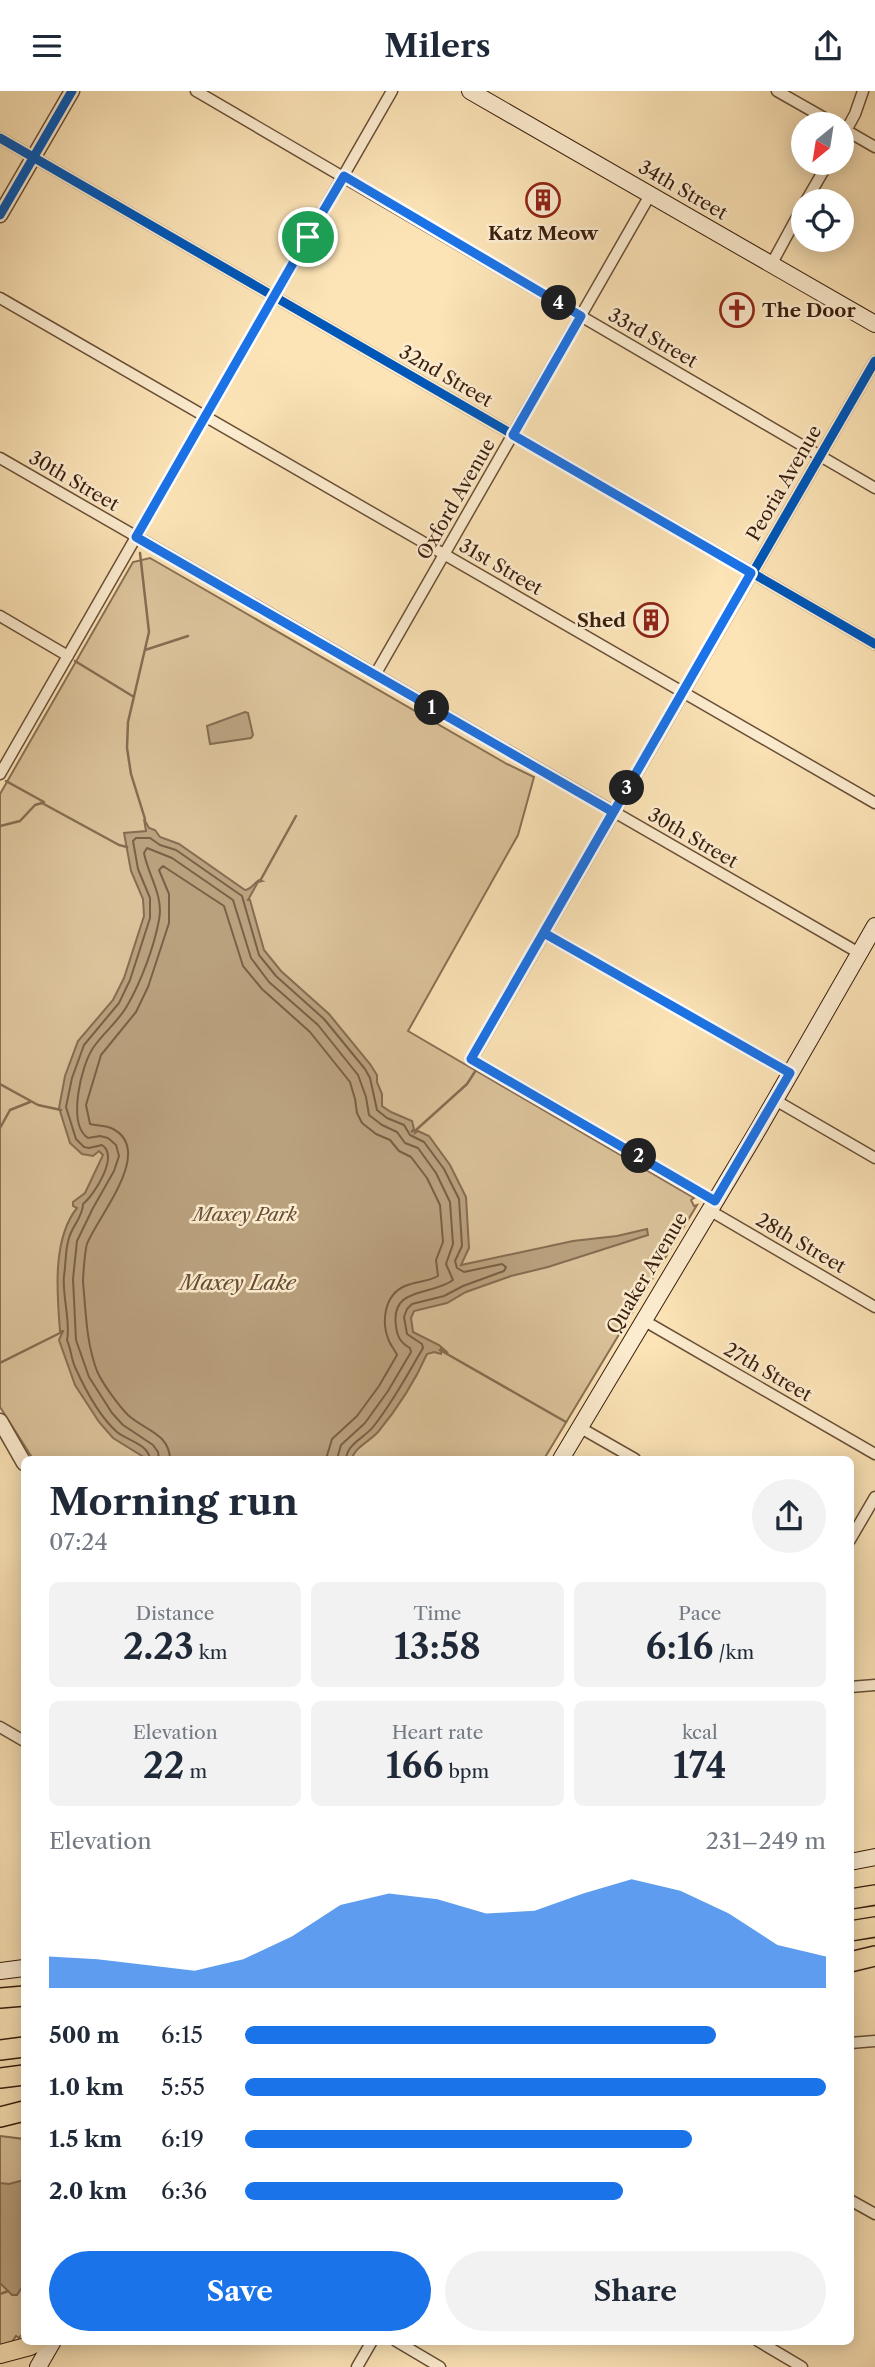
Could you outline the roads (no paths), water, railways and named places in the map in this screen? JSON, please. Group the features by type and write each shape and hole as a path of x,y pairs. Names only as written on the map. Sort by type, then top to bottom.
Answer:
{"highway":[{"path":"854,1898 875,1895"},
{"path":"854,1930 875,1927"},
{"path":"854,1961 875,1956"},
{"path":"0,1998 21,1996"},
{"path":"0,2050 21,2046"},
{"path":"0,2078 21,2074"},
{"path":"0,2117 21,2112"},
{"path":"0,2124 21,2124"}],"main road":[{"name":"34th Street","path":"470,91 875,324"},
{"name":"Quaker Avenue","path":"563,1456 775,1100 875,926"},
{"path":"854,1860 875,1857"},
{"path":"854,1970 875,1965"},
{"path":"0,1971 21,1968"},
{"path":"0,2354 32,2345"},
{"path":"38,2367 51,2345"}],"street":[{"path":"0,215 72,91"},
{"name":"33rd Street","path":"196,91 875,488"},
{"path":"0,774 392,91"},
{"path":"777,91 814,112"},
{"path":"853,112 863,91"},
{"path":"854,137 875,147"},
{"name":"32nd Street","path":"0,138 875,644"},
{"name":"Oxford Avenue","path":"375,674 650,195"},
{"path":"771,265 791,227"},
{"name":"31st Street","path":"0,298 875,803"},
{"name":"Peoria Avenue","path":"471,1059 875,361"},
{"name":"30th Street","path":"0,458 859,953"},
{"path":"0,616 68,656"},
{"path":"544,933 790,1073"},
{"name":"28th Street","path":"471,1059 875,1307"},
{"path":"775,1100 875,1158"},
{"name":"27th Street","path":"643,1320 875,1454"},
{"path":"0,1422 21,1458"},
{"path":"579,1427 630,1456"},
{"path":"854,1533 875,1497"},
{"path":"854,1688 875,1685"},
{"path":"0,1727 21,1739"},
{"path":"854,2043 875,2041"},
{"path":"854,2202 875,2214"},
{"path":"357,2367 370,2345"},
{"path":"403,2345 440,2367"},
{"path":"765,2345 802,2367"}],"water":[{"path":"248,713 253,735 251,738 210,744 207,726"},
{"name":"Maxey Lake","path":"144,819 149,828 155,830 160,837 179,844 245,890 259,880 262,881 258,882 248,900 264,950 281,971 329,1014 370,1064 377,1075 382,1106 412,1121 414,1129 411,1132 416,1130 415,1133 418,1131 429,1136 450,1165 466,1197 469,1248 461,1265 573,1241 617,1236 647,1229 648,1235 511,1276 466,1292 447,1303 414,1311 411,1318 413,1332 439,1345 448,1353 441,1349 441,1354 427,1354 392,1414 353,1456 142,1456 113,1438 99,1422 75,1385 59,1340 63,1331 60,1331 57,1284 63,1235 77,1208 73,1206 73,1202 85,1193 103,1155 99,1151 93,1156 82,1154 70,1143 59,1108 65,1076 78,1041 113,1000 124,978 144,916 143,899 131,871 124,833 146,831"},
{"path":"21,2181 21,2289 17,2295 12,2295 0,2283 0,2183"}],"waterway":[{"path":"140,553 149,632 128,722 127,748 131,774 145,819"},
{"path":"145,650 188,636"},
{"path":"75,661 134,697"},
{"path":"6,781 44,802"},
{"path":"0,826 20,821 35,805 42,803 127,847"},
{"path":"260,881 296,816"},
{"path":"416,1130 467,1084 476,1070"},
{"path":"0,1084 38,1105 61,1110"},
{"path":"0,1128 10,1110 30,1102"},
{"path":"0,1363 62,1332"},
{"path":"440,1350 566,1422"},
{"path":"0,2294 8,2291"}],"place":[{"name":"Katz Meow","path":"543,200"},
{"name":"The Door","path":"737,310"},
{"name":"Shed","path":"651,620"}],"park label":[{"name":"Maxey Park","path":"245,1214"}]}
